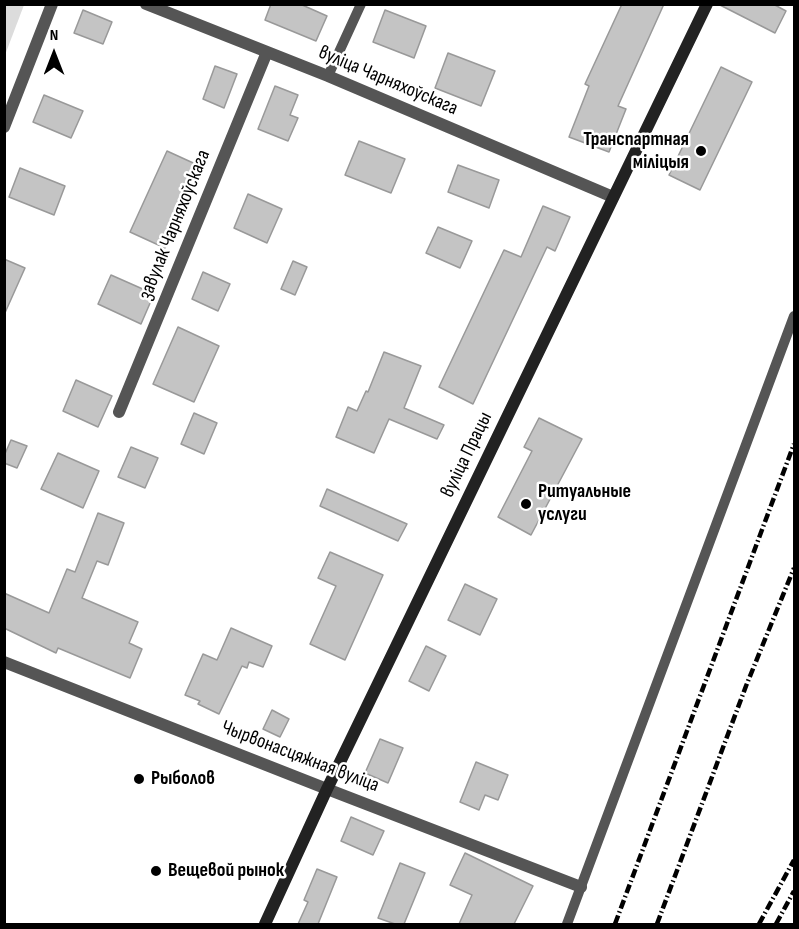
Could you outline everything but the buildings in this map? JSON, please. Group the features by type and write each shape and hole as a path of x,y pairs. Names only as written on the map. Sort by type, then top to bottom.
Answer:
{"main road":[{"name":"вуліца Працы","path":"265,924 327,789 708,4"}],"street":[{"path":"4,127 52,4"},
{"name":"вуліца Чарняхоўскага","path":"146,4 328,76 613,196"},
{"name":"завулак Чарняхоўскага","path":"119,412 267,52"},
{"name":"Чырвонасцяжная вуліца","path":"4,662 581,887"}],"lane":[{"path":"328,76 362,4"},
{"path":"567,924 795,315"}],"shaded area":[{"path":"4,5 24,5 5,55"}],"railway":[{"path":"615,924 794,444"},
{"path":"657,924 746,686 794,568"},
{"path":"759,924 794,860"},
{"path":"776,924 794,891"}],"place":[{"name":"Транспартная міліцыя","path":"701,151"},
{"name":"Ритуальные услуги","path":"526,504"},
{"name":"Рыболов","path":"139,779"},
{"name":"Вещевой рынок","path":"156,871"}]}
